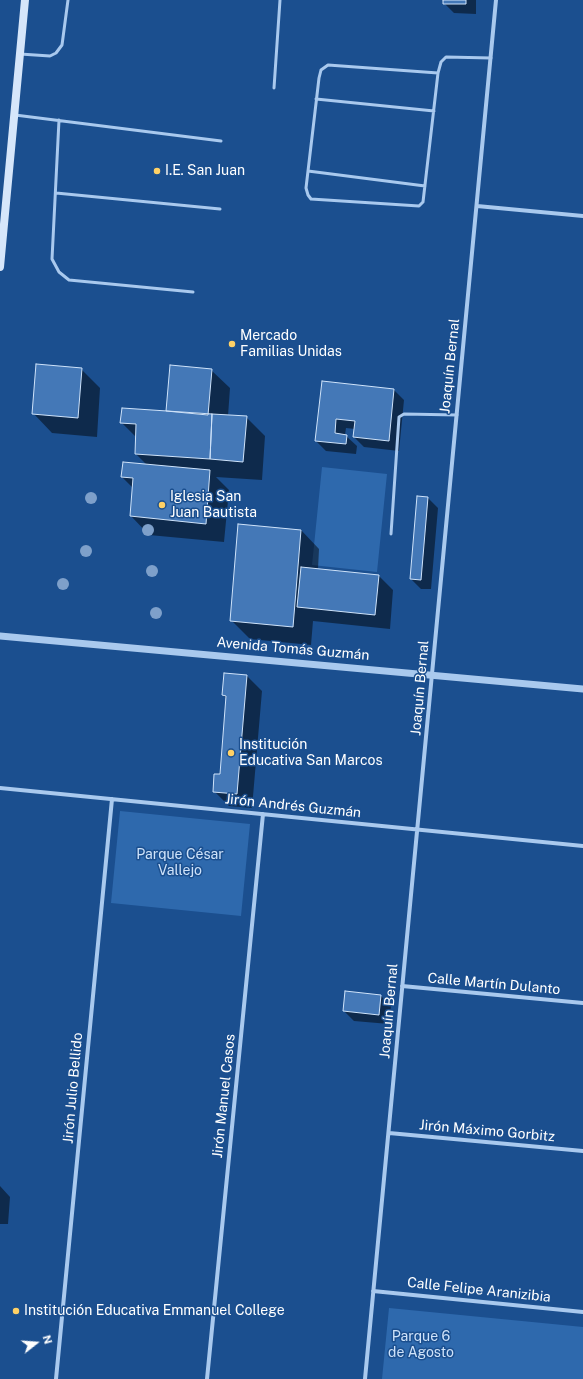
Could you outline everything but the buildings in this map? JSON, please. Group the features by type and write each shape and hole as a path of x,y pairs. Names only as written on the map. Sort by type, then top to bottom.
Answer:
{"main road":[{"path":"0,267 25,0"}],"street":[{"name":"Joaquín Bernal","path":"365,1379 496,0"},
{"path":"476,206 583,216"},
{"name":"Avenida Tomás Guzmán","path":"0,636 583,689"},
{"name":"Jirón Andrés Guzmán","path":"0,788 583,846"},
{"name":"Jirón Julio Bellido","path":"56,1379 112,799"},
{"name":"Jirón Manuel Casos","path":"207,1379 263,814"},
{"name":"Calle Martín Dulanto","path":"402,986 583,1003"},
{"name":"Jirón Máximo Gorbitz","path":"389,1134 583,1151"},
{"name":"Calle Felipe Aranizibia","path":"374,1291 583,1312"}],"lane":[{"path":"20,54 50,56 56,53 62,45 68,0"},
{"path":"274,88 280,0"},
{"path":"438,73 328,65 321,70 316,99 306,188 311,199 419,206 423,202 426,186 438,73 441,62 446,57 490,58"},
{"path":"316,99 434,111"},
{"path":"14,114 221,141"},
{"path":"59,120 52,259 59,272 69,280 193,292"},
{"path":"308,171 426,186"},
{"path":"56,193 220,208"},
{"path":"391,534 399,417 404,414 457,415"}],"green space":[{"path":"322,467 387,474 377,572 312,565"},
{"name":"Parque César Vallejo","path":"120,811 250,824 241,916 111,903"},
{"name":"Parque 6 de Agosto","path":"389,1308 583,1327 583,1379 382,1379"}],"place":[{"name":"I.E. San Juan","path":"157,171"},
{"name":"Mercado Familias Unidas","path":"232,344"},
{"name":"Iglesia San Juan Bautista","path":"162,505"},
{"name":"Institución Educativa San Marcos","path":"231,753"},
{"name":"Institución Educativa Emmanuel College","path":"16,1311"}]}
